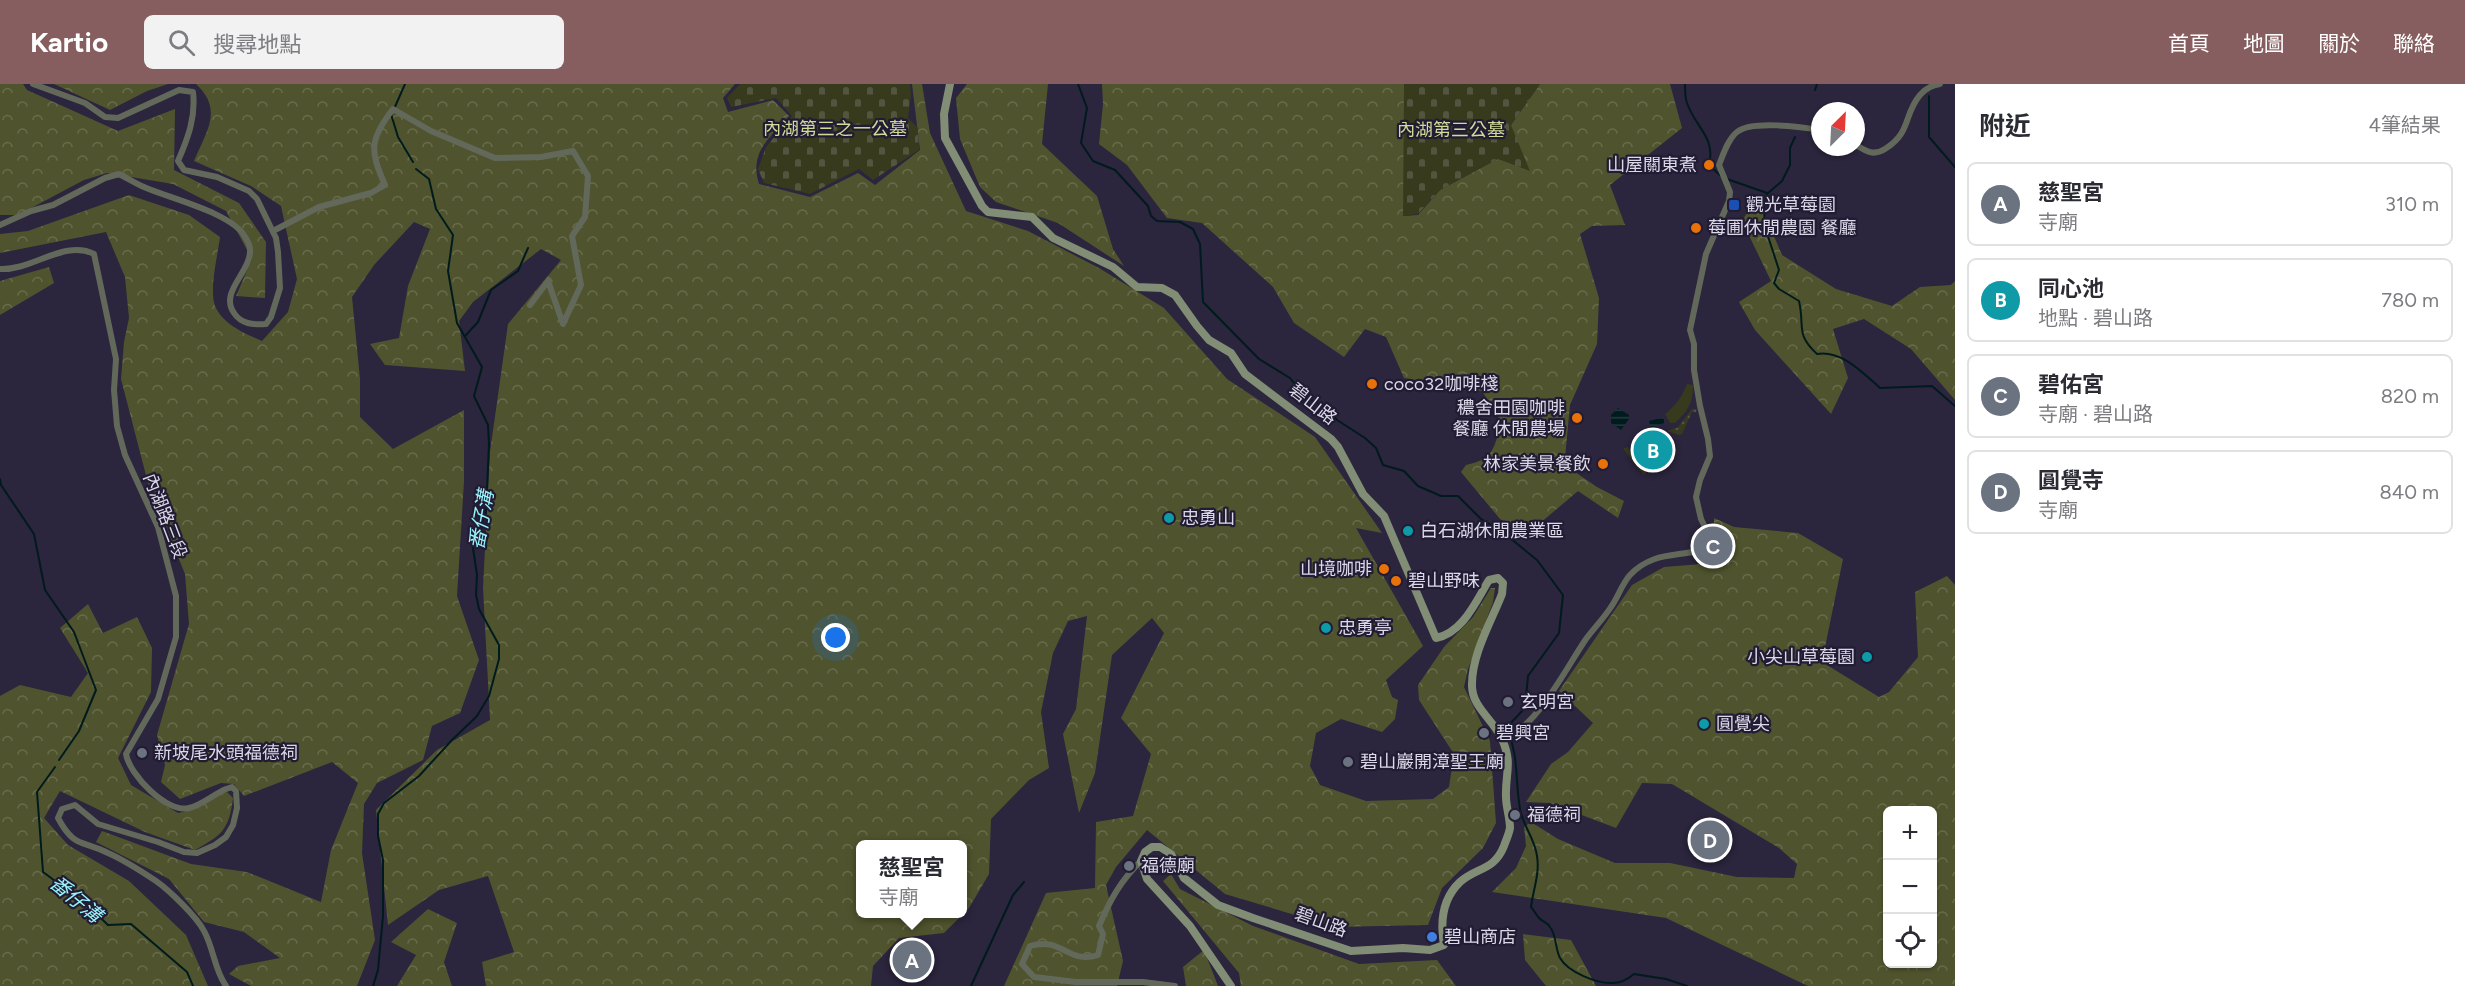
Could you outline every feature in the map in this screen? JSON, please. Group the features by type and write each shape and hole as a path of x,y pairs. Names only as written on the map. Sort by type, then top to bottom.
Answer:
{"street":[{"path":"0,225 31,211 53,205 105,178 119,174 143,187 218,215 244,234 250,249 247,262 229,298 230,308 237,318 251,325 266,324 271,317 280,288 278,252 273,231 257,200 249,191 217,177 184,170 178,161 191,128 193,92 179,90 118,118 105,117 85,103 38,88 33,84"},
{"name":"碧山路","path":"950,84 944,114 945,138 982,206 988,212 1032,217 1053,238 1113,267 1137,287 1162,288 1175,295 1209,340 1231,353 1245,374 1331,439 1363,494 1384,516 1436,638 1446,636 1464,620 1489,580 1494,578 1502,581 1502,594 1473,670 1472,687 1484,714 1502,740 1509,762 1505,795 1510,828 1502,852 1493,864 1460,882 1444,904 1442,930 1444,945 1430,950 1404,948 1351,951 1218,905 1184,878 1171,854 1160,847 1152,847 1145,852 1141,861"},
{"path":"1865,151 1878,153 1897,141 1903,133 1920,94 1940,84"},
{"path":"273,231 319,207 372,193 385,185 374,160 377,130 393,109 431,131 495,158 541,157 573,151 588,176 585,217 572,236 580,285 563,324 548,281 530,305"},
{"path":"1502,740 1514,734 1534,717 1587,638 1611,607 1629,576 1647,561 1705,549 1713,543 1701,519 1696,497 1710,456 1694,370 1694,344 1690,330 1706,254 1729,201 1730,192 1719,165 1737,132 1744,128 1784,126 1811,129"},
{"name":"內湖路三段","path":"0,269 12,270 77,249 94,255 116,359 114,390 117,426 125,455 158,527 176,596 176,637 161,690 126,754 127,762 144,786 174,807 188,809 226,789 232,787 236,791 237,808 233,825 226,837 197,853 184,852 98,824 75,805 62,809 58,818 66,832 76,842 108,853 158,882 192,916 204,930 218,974 226,986"},
{"path":"1175,986 1143,981 1076,982 1034,977 1022,964 1030,946 1042,942 1064,949 1074,956 1088,958 1098,955 1103,934 1100,926 1111,897 1125,877 1141,861 1147,879 1190,926 1231,986"}],"green space":[{"path":"0,84 23,84 27,90 118,131 175,109 174,170 239,203 266,242 265,298 236,296 252,259 226,211 173,184 107,173 84,180 18,215 0,215"},
{"path":"54,84 168,84 147,91 110,110"},
{"path":"196,84 735,84 723,98 728,112 773,100 789,116 768,139 759,154 757,173 759,184 810,197 858,173 875,185 920,150 912,84 922,84 930,133 966,211 1028,231 1099,268 1164,308 1227,379 1315,437 1382,533 1356,528 1423,646 1386,680 1392,697 1398,700 1395,719 1382,732 1341,719 1316,733 1310,766 1320,785 1366,801 1433,799 1449,787 1454,754 1419,700 1418,685 1444,647 1473,617 1491,588 1495,588 1493,602 1468,669 1464,687 1490,741 1496,823 1483,848 1442,888 1428,925 1335,927 1225,894 1147,830 1116,867 1106,885 1123,961 1117,986 1004,986 1046,893 1095,888 1096,822 1133,816 1151,754 1121,718 1164,633 1152,618 1112,655 1095,773 1079,813 1063,734 1076,709 1087,616 1068,621 1053,653 1041,712 1049,768 1029,780 991,819 989,874 967,910 967,840 856,840 856,918 959,918 944,933 899,938 873,966 871,986 486,986 482,962 514,952 488,876 439,890 388,925 376,810 437,750 490,720 483,588 490,452 508,324 561,260 541,249 473,302 459,321 465,371 385,365 370,344 399,338 408,286 430,229 414,222 374,265 352,297 360,379 360,417 393,449 464,410 464,481 457,596 479,660 460,713 432,726 423,760 377,783 364,804 362,853 375,940 357,986 251,986 229,974 238,966 280,958 244,932 204,922 169,879 96,842 102,831 191,864 247,872 321,902 331,850 358,783 332,762 244,796 234,784 221,783 180,799 161,782 165,765 157,735 189,624 185,574 148,483 121,379 124,342 129,318 125,277 106,232 0,253 0,234 28,231 129,195 189,215 220,237 213,283 216,308 230,324 262,341 288,312 297,279 281,206 251,186 194,161 210,121 209,103"},
{"name":"內湖第三之一公墓","path":"740,84 910,84 908,118 918,128 919,150 873,180 859,169 810,194 764,183 758,169 766,147 792,116 776,98 731,107 727,98"},
{"path":"967,84 1048,84 1042,144 1097,196 1113,249 1124,266 1058,223 996,202 980,187 960,139 956,98"},
{"path":"1102,84 1404,84 1404,216 1418,215 1440,190 1499,158 1511,125 1540,84 1670,84 1682,128 1610,185 1625,225 1592,226 1580,234 1599,298 1597,344 1570,405 1565,458 1572,470 1597,487 1624,501 1618,518 1578,491 1526,535 1500,519 1461,472 1466,465 1488,456 1502,423 1482,391 1404,378 1386,337 1365,329 1344,357 1294,323 1273,287 1202,223 1167,218 1127,165 1099,144 1103,104"},
{"name":"內湖第三公墓","path":"1404,84 1540,84 1511,125 1530,171 1498,159 1440,190 1418,214 1403,216"},
{"path":"1757,197 1782,255 1836,289 1892,306 1920,287 1951,285 1955,281 1955,400 1911,349 1864,319 1833,329 1848,378 1831,414 1755,330 1739,302 1771,281 1742,221"},
{"path":"49,267 54,283 0,315 0,281"},
{"path":"1687,384 1693,385 1689,406 1675,423 1670,423 1665,414 1678,400"},
{"path":"1692,409 1697,409 1696,412 1692,412 1682,434 1667,431 1678,427"},
{"path":"1628,447 1631,455 1647,472 1644,475 1624,450"},
{"path":"1714,518 1734,527 1798,533 1843,559 1822,662 1879,697 1889,692 1918,657 1915,592 1947,576 1955,585 1955,986 1808,986 1666,918 1492,892 1516,868 1526,846 1524,827 1531,822 1558,839 1615,863 1670,863 1737,877 1794,878 1797,864 1779,848 1672,784 1642,783 1616,828 1550,803 1526,802 1551,764 1568,752 1593,723 1559,691 1632,585 1664,567 1714,563"},
{"path":"88,604 103,633 137,617 152,648 151,692 118,758 131,785 178,813 192,809 227,792 233,798 231,809 223,830 195,850 145,832 60,791 44,818 68,845 129,881 186,935 208,986 0,986 0,696 20,685 71,697 88,673 60,628"},
{"path":"1171,874 1180,889 1253,926 1359,964 1437,960 1456,986 1241,986 1239,973 1163,881"},
{"path":"428,909 457,923 444,962 452,986 397,986 416,955 391,942"},
{"path":"1523,934 1571,940 1596,986 1546,986 1525,960"},
{"path":"1204,950 1218,986 1186,986 1183,967"}],"shaded area":[{"path":"1618,408 1629,415 1629,419 1621,430 1611,423 1611,415"},
{"path":"1664,417 1664,423 1651,428 1649,421"},
{"path":"1657,439 1663,441 1665,445 1661,458 1657,461 1649,458 1643,447"}],"waterway":[{"path":"394,109 405,84"},
{"path":"1078,84 1087,108 1081,143 1093,161 1115,170 1148,206 1151,216 1157,221 1180,222 1193,229 1200,244 1203,302 1259,359 1290,378 1305,397 1326,407 1337,420 1365,438 1376,448 1383,465 1404,471 1418,486 1441,496 1458,496 1481,519 1500,530 1537,560 1563,595 1559,633 1528,676 1525,708 1507,727 1515,759 1520,809 1534,844 1538,863 1531,907 1552,931 1560,958 1569,968 1584,976 1613,983 1625,980 1634,974 1666,979 1687,986"},
{"path":"1685,84 1687,103 1710,147 1709,165 1722,177"},
{"path":"1815,90 1817,84"},
{"path":"1929,96 1929,137 1955,167"},
{"path":"391,114 398,137 413,162"},
{"path":"1795,137 1790,148 1790,165 1782,181 1767,194 1764,206 1765,227 1779,270 1774,283 1779,289 1799,301 1802,330 1806,341 1817,354 1835,356 1852,364 1880,388 1932,386 1955,406"},
{"name":"番仔溝","path":"373,986 378,970 383,916 383,860 378,836 378,814 384,803 419,776 477,716 489,696 499,659 499,645 479,609 473,548 486,512 488,425 474,396 482,367 457,323 448,271 453,235 436,209 429,179 416,169"},
{"path":"1727,179 1767,193"},
{"path":"465,336 478,322 491,290 518,271 528,248"},
{"name":"番仔溝","path":"0,479 1,485 34,534 45,590 74,632 96,690 79,731 59,760"},
{"name":"番仔溝","path":"55,767 37,792 43,872 85,903 108,925 131,924 187,972 193,986"},
{"path":"971,986 1013,895 1024,882"}],"place":[{"name":"山屋關東煮","path":"1709,165"},
{"name":"觀光草莓園","path":"1734,205"},
{"name":"莓圃休閒農園 餐廳","path":"1696,228"},
{"name":"coco32咖啡棧","path":"1372,384"},
{"name":"穠舍田園咖啡 餐廳 休閒農場","path":"1577,418"},
{"name":"同心池","path":"1653,450"},
{"name":"林家美景餐飲","path":"1603,464"},
{"name":"忠勇山","path":"1169,518"},
{"name":"白石湖休閒農業區","path":"1408,531"},
{"name":"碧佑宮","path":"1713,546"},
{"name":"山境咖啡","path":"1384,569"},
{"name":"碧山野味","path":"1396,581"},
{"name":"忠勇亭","path":"1326,628"},
{"name":"小尖山草莓園","path":"1867,657"},
{"name":"玄明宮","path":"1508,702"},
{"name":"圓覺尖","path":"1704,724"},
{"name":"碧興宮","path":"1484,733"},
{"name":"新坡尾水頭福德祠","path":"142,753"},
{"name":"碧山巖開漳聖王廟","path":"1348,762"},
{"name":"福德祠","path":"1515,815"},
{"name":"圓覺寺","path":"1710,840"},
{"name":"福德廟","path":"1129,866"},
{"name":"碧山商店","path":"1432,937"},
{"name":"慈聖宮","path":"912,960"}]}
